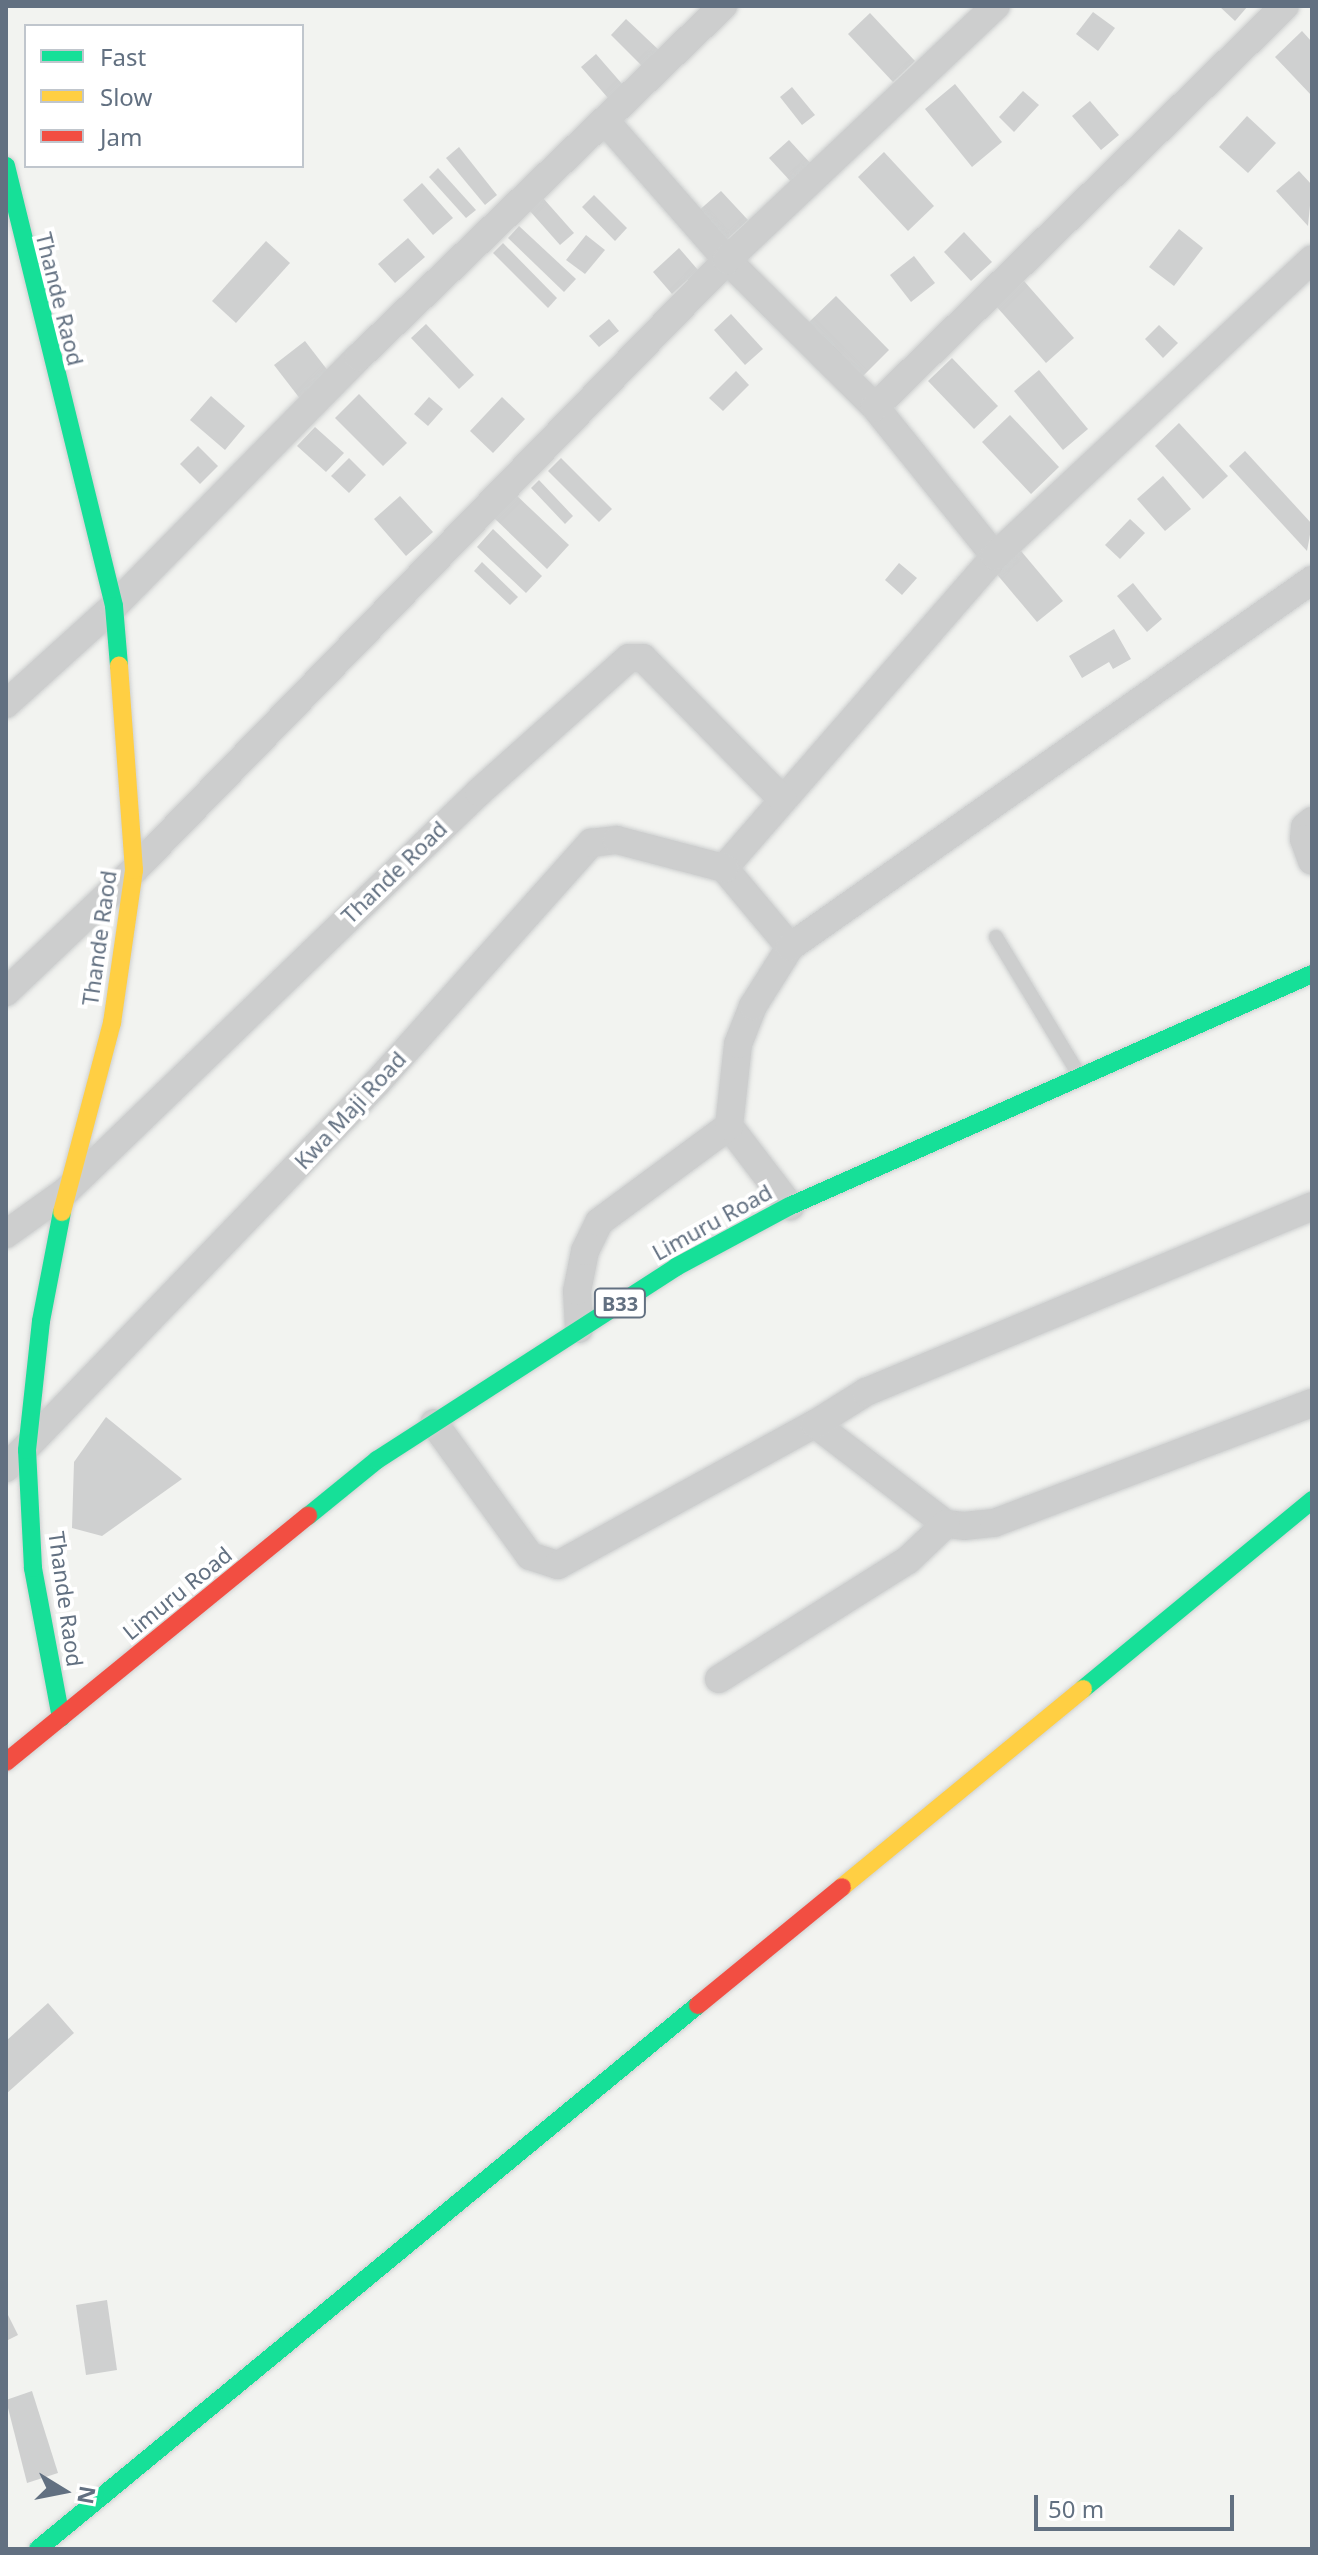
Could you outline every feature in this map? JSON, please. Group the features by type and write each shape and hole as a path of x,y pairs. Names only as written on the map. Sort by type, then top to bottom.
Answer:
{"main road":[{"name":"Thande Raod","path":"6,166 114,606 134,870 112,1023 66,1191 16,1459 61,1718"},
{"name":"Limuru Road","path":"6,1762 377,1460 676,1267 790,1206 1312,974"},
{"path":"38,2549 1312,1500"}],"street":[{"path":"6,704 114,606 359,357 607,123 723,6"},
{"path":"6,992 134,870 727,260 996,6"},
{"path":"875,407 1285,6"},
{"path":"607,123 727,260 875,407 995,556"},
{"path":"790,947 724,868 995,556 1312,259"},
{"path":"790,1206 729,1126 738,1044 753,1006 790,947 1312,580"},
{"name":"Thande Road","path":"6,1234 66,1191 479,792 629,658 643,658 783,800"},
{"path":"1312,821 1305,827 1304,839 1312,861"},
{"name":"Kwa Maji Road","path":"16,1459 377,1083 591,843 617,840 724,868"},
{"path":"579,1329 577,1291 585,1251 599,1222 729,1126"},
{"path":"434,1423 530,1556 558,1565 815,1424 866,1392 1312,1206"},
{"path":"815,1424 946,1524 994,1523 1312,1403"},
{"path":"719,1679 908,1560 946,1524"}],"lane":[{"path":"996,937 1081,1077"}],"building":[{"path":"1219,6 1248,6 1235,21"},
{"path":"1093,12 1115,28 1098,51 1076,34"},
{"path":"870,13 915,61 893,82 848,34"},
{"path":"626,19 661,52 645,69 611,35"},
{"path":"1302,31 1312,42 1312,96 1275,57"},
{"path":"596,54 623,85 608,98 581,67"},
{"path":"955,84 1002,142 972,167 925,109"},
{"path":"792,87 815,115 802,125 780,97"},
{"path":"1023,91 1039,105 1014,132 999,117"},
{"path":"1090,101 1119,135 1101,150 1072,116"},
{"path":"1247,116 1276,143 1248,173 1219,147"},
{"path":"789,140 813,166 793,184 769,158"},
{"path":"459,147 497,195 485,205 446,158"},
{"path":"884,152 934,206 908,231 858,177"},
{"path":"438,168 476,210 466,218 429,177"},
{"path":"1299,171 1312,185 1308,226 1276,191"},
{"path":"422,183 453,218 433,235 403,200"},
{"path":"721,191 748,220 723,243 696,213"},
{"path":"594,195 627,228 615,241 582,207"},
{"path":"543,198 574,233 560,245 529,210"},
{"path":"519,226 576,279 564,292 508,238"},
{"path":"1179,229 1203,248 1174,286 1149,267"},
{"path":"964,232 992,262 971,281 944,252"},
{"path":"586,235 605,250 585,274 566,260"},
{"path":"408,238 425,257 395,283 378,264"},
{"path":"266,241 290,263 236,323 212,301"},
{"path":"503,243 557,298 548,308 493,253"},
{"path":"679,248 698,270 672,294 653,272"},
{"path":"914,256 935,283 911,302 890,275"},
{"path":"1024,281 1074,338 1046,363 996,306"},
{"path":"836,296 889,350 860,379 807,324"},
{"path":"731,314 763,349 745,365 714,330"},
{"path":"609,319 619,331 599,347 589,336"},
{"path":"426,324 474,375 459,389 411,338"},
{"path":"1159,325 1178,343 1163,358 1145,339"},
{"path":"305,341 332,376 301,400 274,365"},
{"path":"952,358 998,406 974,429 928,381"},
{"path":"1039,370 1088,429 1063,450 1014,391"},
{"path":"736,371 749,385 723,411 709,398"},
{"path":"359,394 407,443 383,466 335,418"},
{"path":"211,396 245,426 225,450 190,420"},
{"path":"429,397 443,409 428,426 414,414"},
{"path":"502,397 525,419 493,453 470,431"},
{"path":"1010,415 1059,467 1031,494 982,442"},
{"path":"1179,423 1228,476 1203,499 1155,446"},
{"path":"315,427 344,453 326,472 297,446"},
{"path":"198,446 218,466 200,484 180,464"},
{"path":"1245,451 1312,524 1307,551 1229,466"},
{"path":"349,458 366,475 349,493 331,476"},
{"path":"561,458 612,509 599,522 548,471"},
{"path":"1163,476 1191,509 1165,531 1137,499"},
{"path":"539,480 573,516 565,524 531,488"},
{"path":"515,494 569,545 547,569 493,517"},
{"path":"400,496 433,532 406,556 374,519"},
{"path":"1130,519 1145,533 1120,559 1105,545"},
{"path":"493,529 542,576 526,593 477,547"},
{"path":"1021,551 1063,601 1037,622 995,572"},
{"path":"482,562 518,597 510,605 474,571"},
{"path":"899,563 917,578 902,595 885,580"},
{"path":"1133,583 1162,619 1147,632 1117,596"},
{"path":"1114,629 1131,659 1113,669 1109,662 1082,678 1069,656"},
{"path":"106,1417 182,1479 102,1536 72,1528 74,1462"},
{"path":"48,2003 74,2033 6,2094 6,2041"},
{"path":"107,2300 117,2370 86,2375 76,2305"},
{"path":"6,2311 18,2335 6,2341"},
{"path":"32,2391 58,2473 27,2483 6,2400"}],"traffic: fast":[{"path":"6,166 114,606 119,666"},
{"path":"308,1516 377,1460 676,1267 790,1206 1312,974"},
{"path":"61,1718 33,1568 27,1450 41,1321 62,1212"},
{"path":"1083,1689 1312,1500"},
{"path":"38,2549 698,2005"}],"traffic: slow":[{"path":"62,1212 112,1023 134,870 119,666"},
{"path":"842,1887 1083,1689"}],"traffic: jam":[{"path":"6,1762 308,1516"},
{"path":"698,2005 842,1887"}]}
